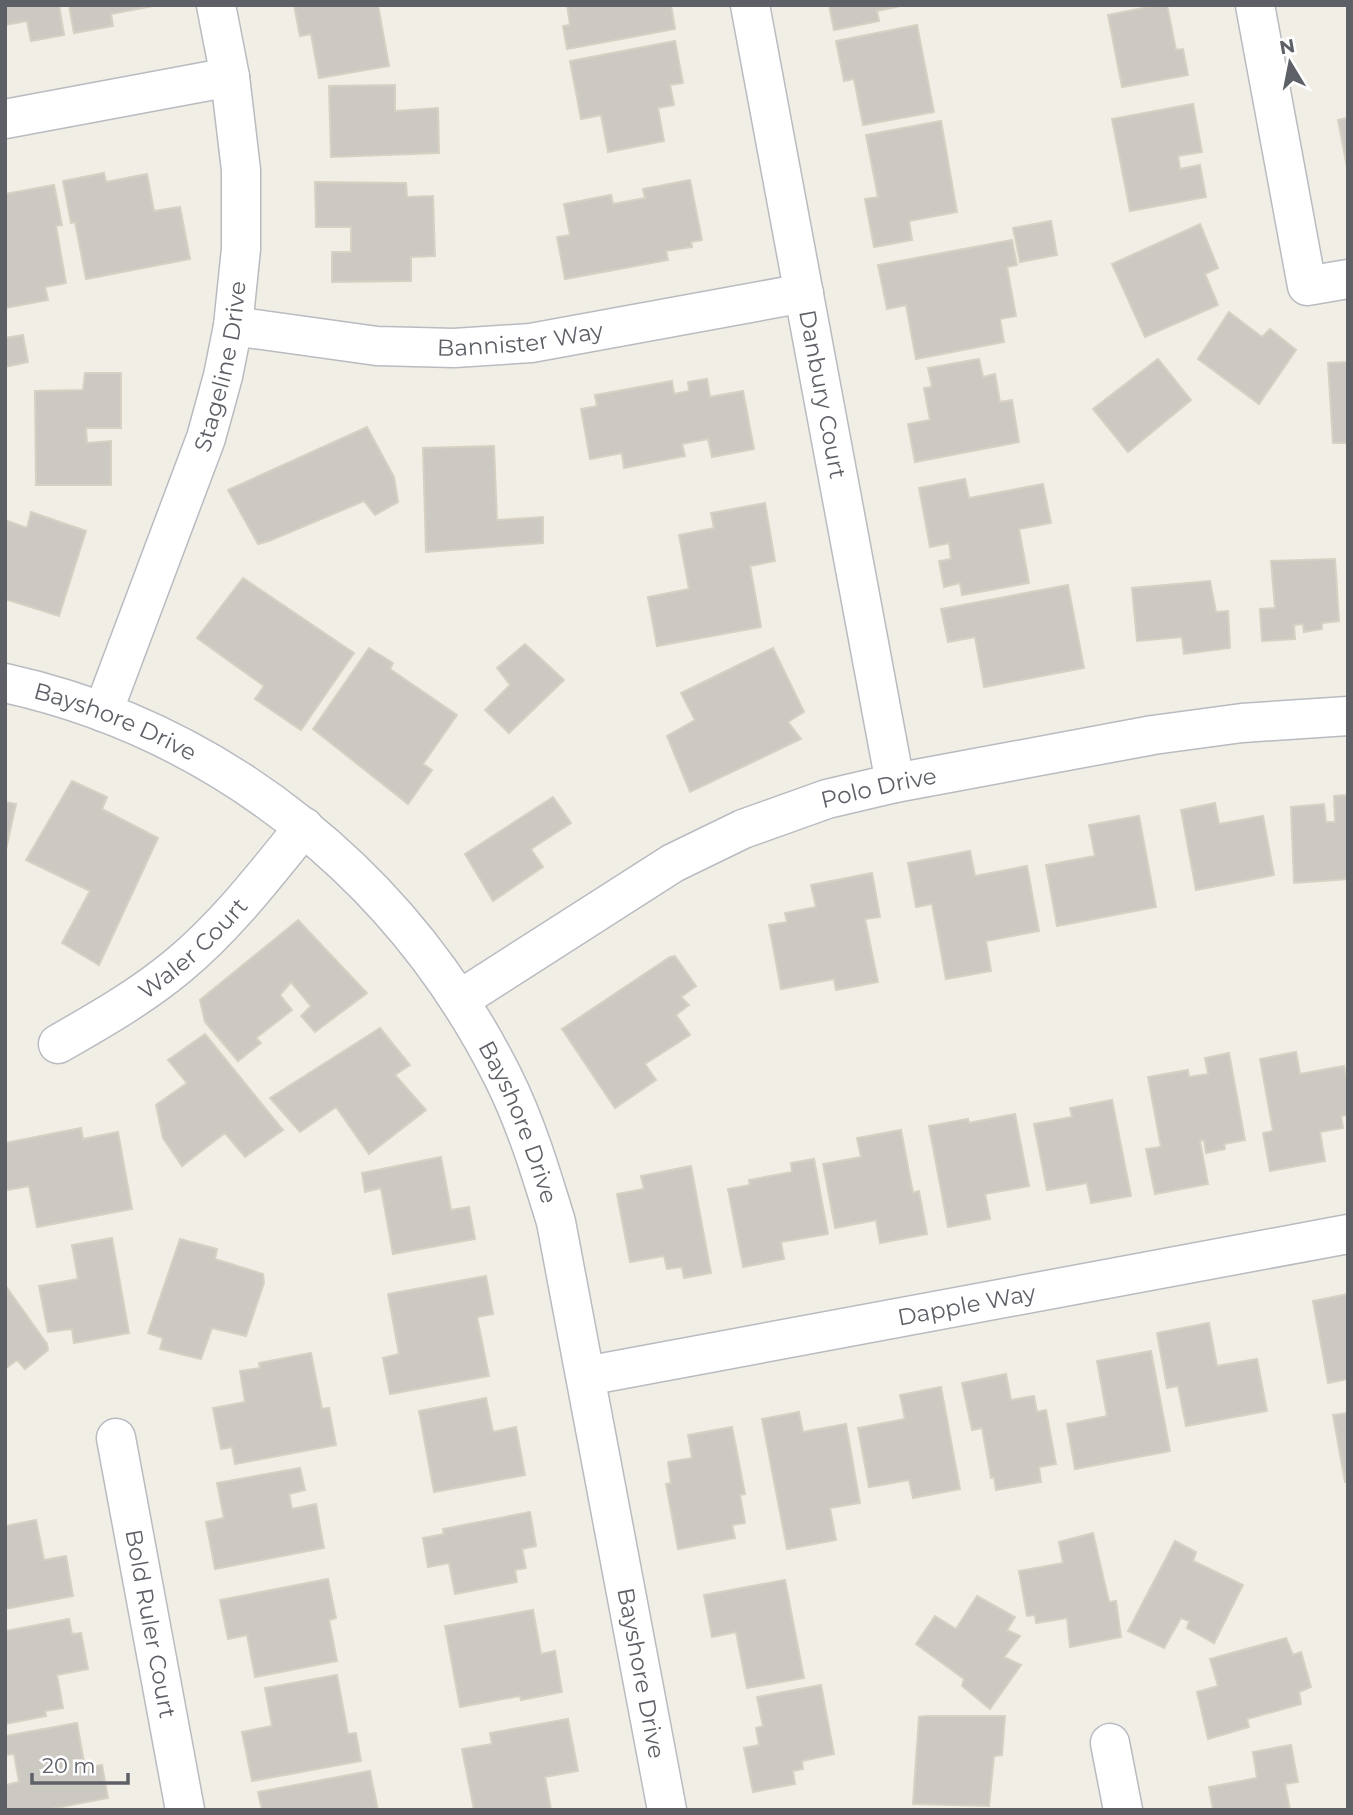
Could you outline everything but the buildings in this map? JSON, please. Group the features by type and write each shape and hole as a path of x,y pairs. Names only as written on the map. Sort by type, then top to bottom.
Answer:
{"street":[{"name":"Stageline Drive","path":"103,712 206,438 233,326 241,249 241,170 216,5"},
{"name":"Danbury Court","path":"750,5 895,783"},
{"path":"1255,5 1307,286 1348,279"},
{"path":"5,119 229,77"},
{"name":"Bannister Way","path":"233,326 377,346 454,348 531,343 804,293"},
{"name":"Bayshore Drive","path":"5,683 37,690 103,712 185,749 241,782 304,827 371,888 421,946 459,1000 504,1078 533,1148 556,1222 667,1810"},
{"name":"Polo Drive","path":"459,1000 673,863 743,829 827,799 895,783 1153,735 1242,723 1348,716"},
{"name":"Waler Court","path":"58,1044 121,1008 179,965 231,916 304,827"},
{"name":"Dapple Way","path":"586,1376 1348,1234"},
{"name":"Bold Ruler Court","path":"116,1438 185,1810"},
{"path":"1110,1743 1123,1810"}]}
